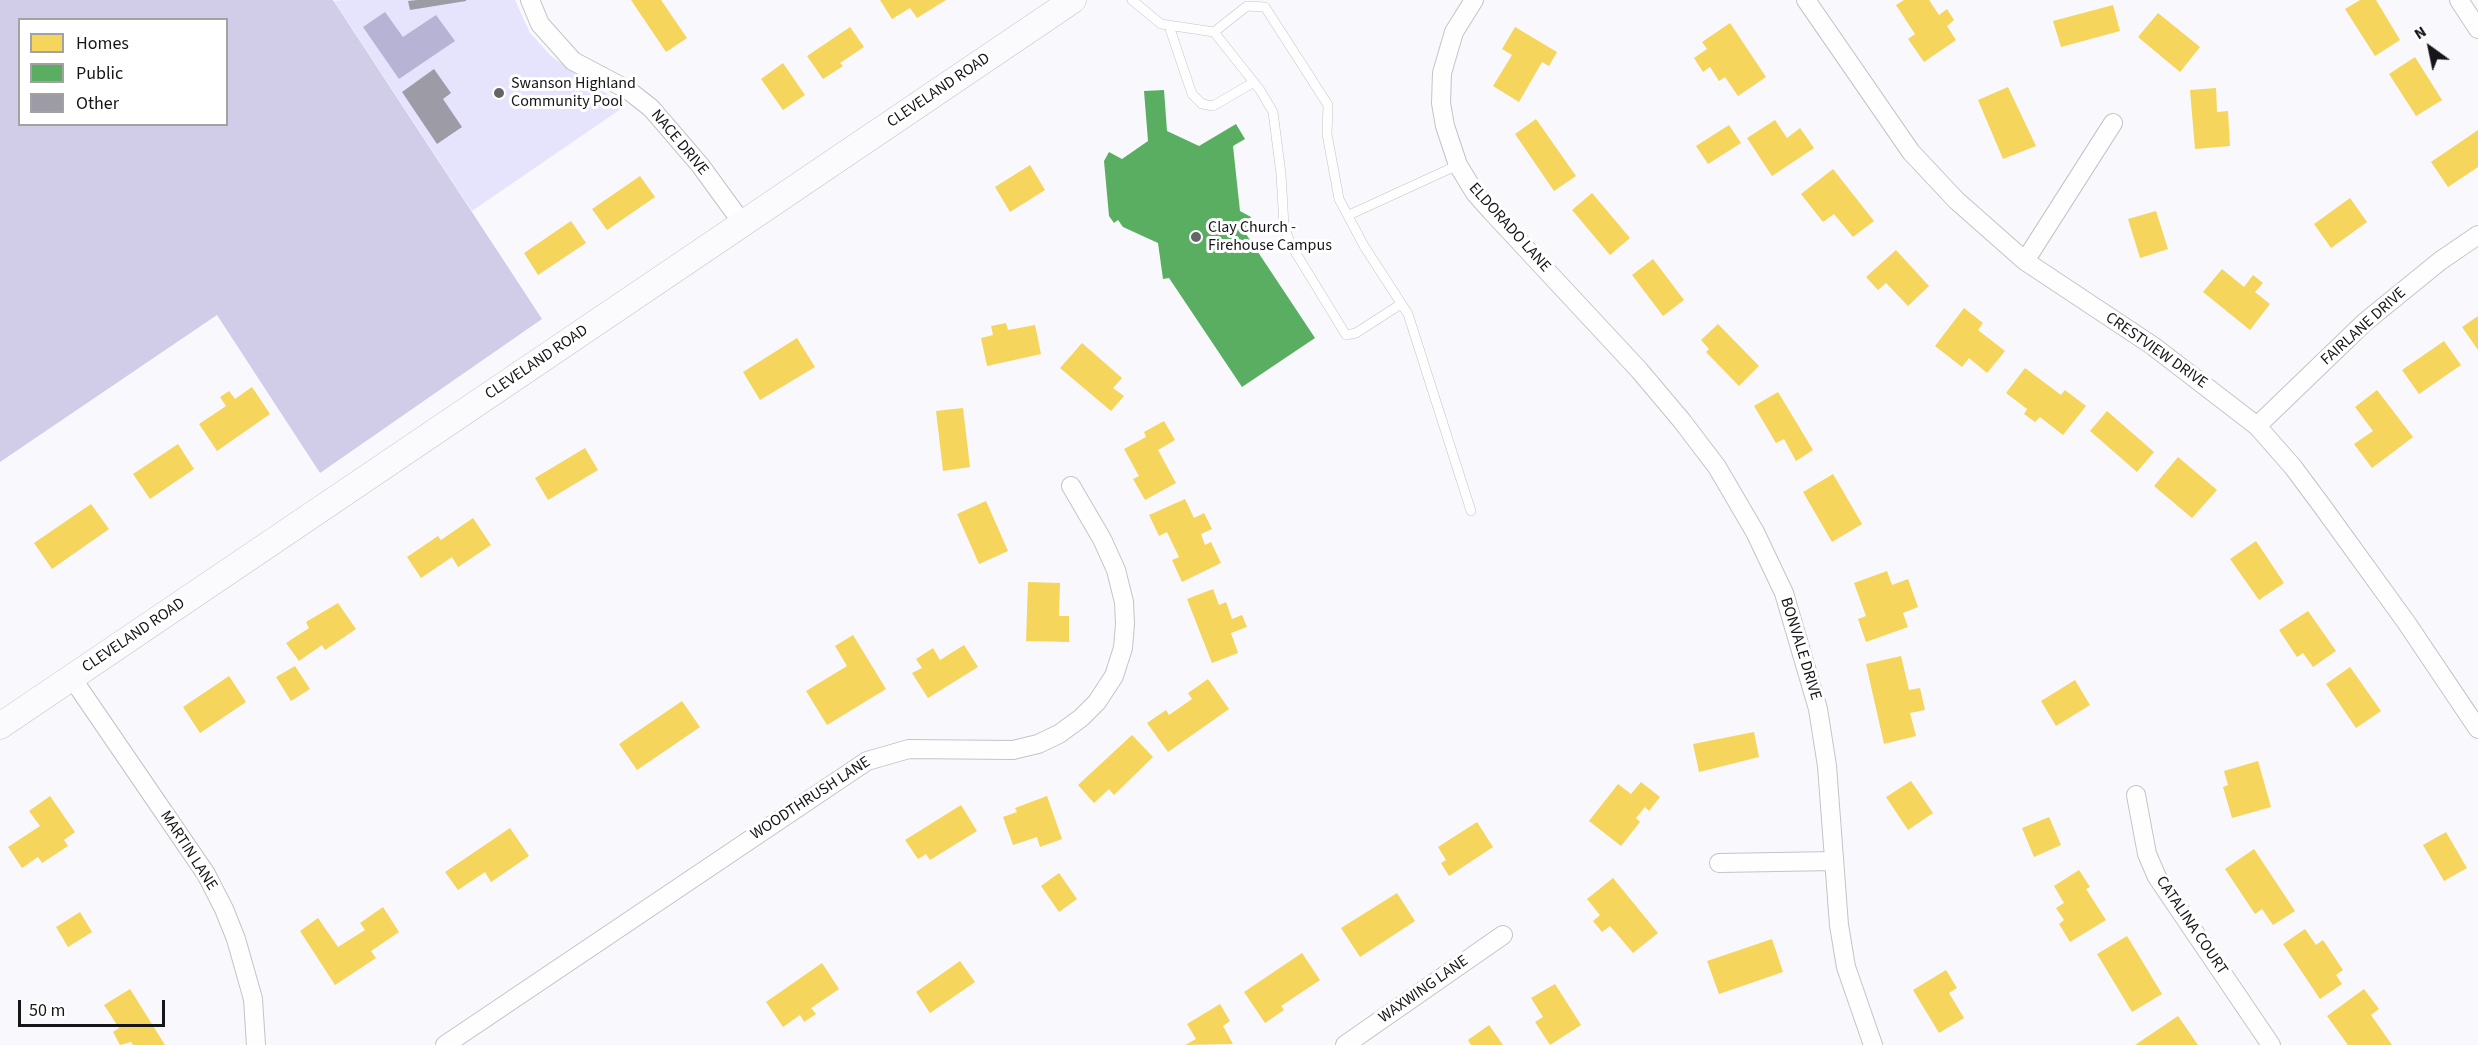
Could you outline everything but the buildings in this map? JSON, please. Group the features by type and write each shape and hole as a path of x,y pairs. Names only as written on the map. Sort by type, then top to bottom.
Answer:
{"main road":[{"name":"CLEVELAND ROAD","path":"0,726 1073,0"}],"street":[{"name":"NACE DRIVE","path":"530,0 540,24 573,61 628,90 651,108 693,157 743,224"},
{"name":"ELDORADO LANE","path":"1474,0 1454,32 1442,73 1441,102 1445,126 1458,165 1483,202 1584,311"},
{"name":"CRESTVIEW DRIVE","path":"1806,0 1911,152 1956,200 2025,261 2153,346 2257,426 2293,467 2322,506 2406,622 2478,729"},
{"path":"2458,0 2478,29"},
{"path":"2025,261 2113,123"},
{"name":"FAIRLANE DRIVE","path":"2257,426 2365,322 2440,261 2478,235"},
{"name":"BONVALE DRIVE","path":"1584,311 1683,421 1717,467 1755,532 1784,593 1818,709 1827,766 1839,925 1846,967 1873,1045"},
{"name":"WOODTHRUSH LANE","path":"445,1045 867,761 909,749 1013,750 1038,744 1059,734 1082,718 1097,702 1114,676 1123,648 1124,602 1116,570 1102,539 1071,486"},
{"name":"MARTIN LANE","path":"72,678 206,874 224,909 237,939 250,988 256,1045"},
{"name":"CATALINA COURT","path":"2136,795 2147,854 2157,877 2271,1045"},
{"path":"1719,863 1834,861"},
{"name":"WAXWING LANE","path":"1345,1045 1503,935"}],"lane":[{"path":"1132,0 1161,24 1214,32 1254,82 1273,112 1281,174 1284,226 1291,245 1346,335 1356,333 1401,304"},
{"path":"1214,32 1247,6 1265,7 1328,105 1327,134 1332,175 1339,199 1364,246 1408,314 1471,511"},
{"path":"1169,26 1192,94 1202,104 1213,106 1254,82"},
{"path":"1349,215 1458,165"}],"shaded area":[{"path":"0,0 333,0 542,319 320,473 217,315 0,462"},
{"name":"Swanson Highland Community Pool","path":"515,0 530,33 552,57 625,106 472,211 334,1"},
{"path":"385,12 403,37 436,15 455,41 399,79 363,27"}],"place":[{"name":"Swanson Highland Community Pool","path":"499,93"},
{"name":"Clay Church - Firehouse Campus","path":"1196,237"}]}
